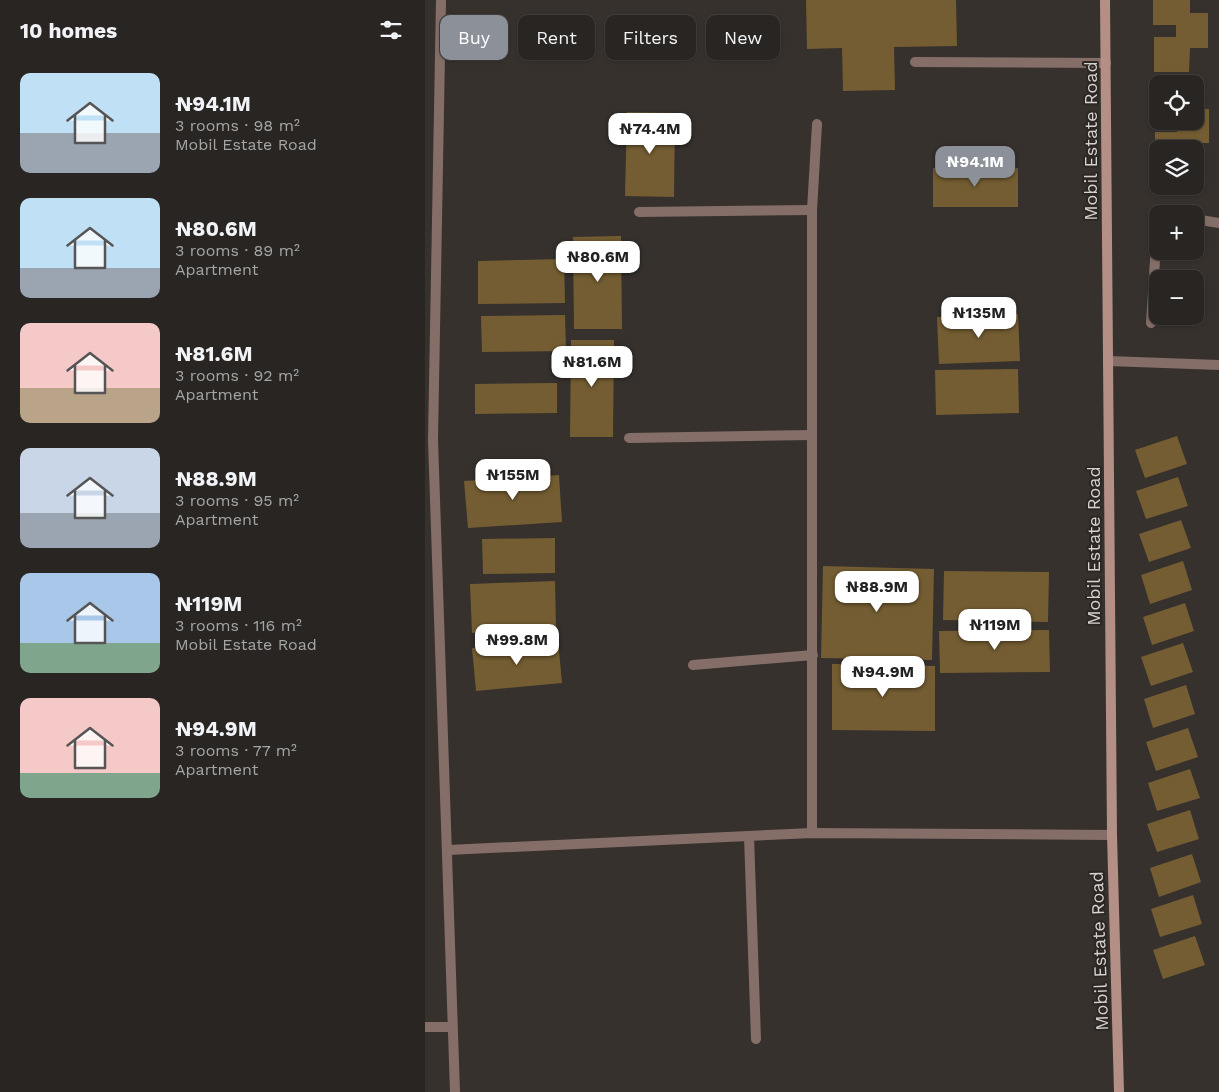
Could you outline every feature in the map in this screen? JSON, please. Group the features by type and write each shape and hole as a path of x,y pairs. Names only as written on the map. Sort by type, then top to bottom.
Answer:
{"main road":[{"name":"Mobil Estate Road","path":"1105,0 1111,834 1119,1092"}],"street":[{"path":"441,0 429,440 448,850 455,1092"},
{"path":"915,62 1106,64"},
{"path":"811,833 813,654 811,435 812,210 817,124"},
{"path":"639,212 812,210"},
{"path":"1204,220 1219,223"},
{"path":"1108,361 1219,365"},
{"path":"629,438 811,435"},
{"path":"693,665 813,654"},
{"path":"448,850 811,833 1111,834"},
{"path":"749,836 756,1039"},
{"path":"425,1027 452,1027"}],"building":[{"path":"806,0 956,0 957,46 894,47 895,90 843,91 842,48 807,49"},
{"path":"1153,0 1190,0 1190,13 1208,13 1208,48 1190,48 1189,72 1154,72 1154,37 1176,37 1176,25 1153,25"},
{"path":"1204,109 1209,109 1209,143 1204,143 1204,140 1155,140 1155,132 1177,132 1177,130 1204,130"},
{"path":"627,112 675,113 674,197 625,196"},
{"path":"933,168 1018,168 1018,207 933,207"},
{"path":"621,236 622,329 574,329 573,237"},
{"path":"564,259 565,303 478,304 478,261"},
{"path":"1018,314 1020,361 939,364 937,317"},
{"path":"565,315 566,351 482,352 481,316"},
{"path":"571,340 614,340 613,437 570,437"},
{"path":"1018,369 1019,413 936,415 935,370"},
{"path":"557,383 557,413 475,414 475,384"},
{"path":"1177,436 1187,464 1145,478 1135,450"},
{"path":"559,475 562,522 468,528 464,481"},
{"path":"1178,477 1188,506 1146,519 1136,491"},
{"path":"1181,520 1191,548 1149,562 1139,534"},
{"path":"555,538 555,573 483,574 482,539"},
{"path":"1183,561 1192,590 1150,604 1141,575"},
{"path":"823,566 934,569 932,660 821,658"},
{"path":"944,571 1049,572 1048,622 943,620"},
{"path":"555,581 556,630 472,633 470,584"},
{"path":"1185,603 1194,631 1152,645 1143,617"},
{"path":"1049,630 1050,672 940,673 939,631"},
{"path":"558,640 562,683 476,691 472,648"},
{"path":"1183,643 1193,672 1151,686 1141,657"},
{"path":"832,664 935,666 935,731 832,730"},
{"path":"1186,685 1195,714 1153,728 1144,699"},
{"path":"1188,728 1198,757 1156,771 1146,742"},
{"path":"1190,769 1200,798 1157,811 1148,783"},
{"path":"1190,810 1199,839 1157,852 1147,824"},
{"path":"1192,854 1201,882 1159,897 1150,868"},
{"path":"1193,895 1202,924 1160,937 1151,909"},
{"path":"1195,936 1205,965 1163,979 1153,950"}]}
